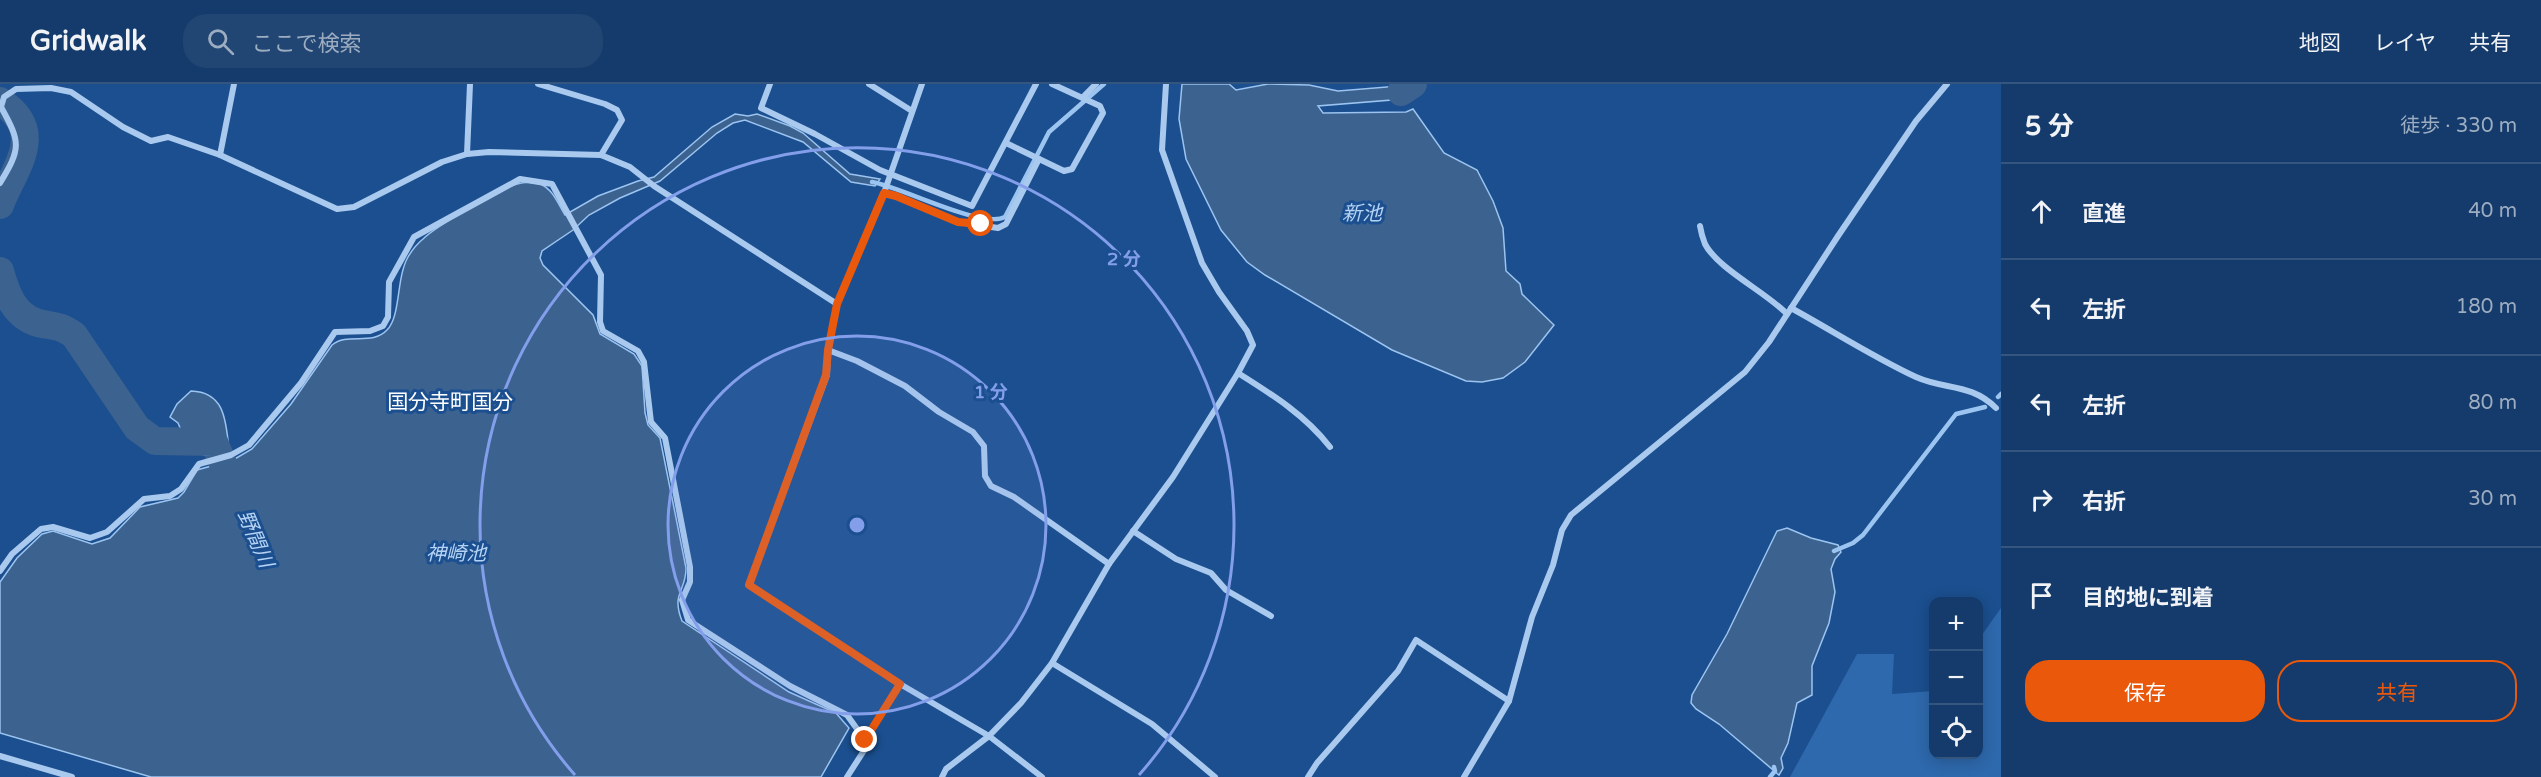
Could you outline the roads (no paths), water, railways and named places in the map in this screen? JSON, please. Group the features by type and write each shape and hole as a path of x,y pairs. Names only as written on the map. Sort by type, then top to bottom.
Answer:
{"street":[{"path":"220,155 234,84"},
{"path":"467,154 470,84"},
{"path":"537,84 605,104 617,110 622,120 601,155"},
{"path":"770,84 761,108 815,134 880,170 972,206 1036,84"},
{"path":"868,84 912,111"},
{"path":"921,84 888,181 837,304 828,350 826,375 749,585 900,684 989,736 1042,777"},
{"path":"1006,143 1065,171 1072,169 1103,113 1100,106 1052,84"},
{"path":"1083,97 1096,84"},
{"path":"942,777 946,769 989,736 1021,703 1052,663 1109,564 1173,477 1238,374 1253,345 1247,331 1219,292 1202,263 1162,150 1167,84"},
{"path":"1464,777 1509,701 1532,617 1552,565 1562,530 1571,515 1745,372 1789,311 1916,121 1947,84"},
{"path":"0,183 12,164 18,148 13,128 2,107 4,97 16,89 51,88 71,92 123,127 151,141 168,137 220,155 337,209 354,207 442,162 467,154 489,152 601,155 630,167 654,186 837,304"},
{"path":"884,191 958,222 998,228 1006,224 1039,159"},
{"path":"0,571 12,554 41,529 53,527 83,538 98,535 107,531 144,499 170,496 181,489 194,469 206,462 231,455 249,446 301,383 335,332 370,331 383,326 388,317 389,282 414,237 520,179 552,184 601,275 600,322 603,331 638,351 644,362 651,422 665,438 690,567 690,582 682,600 688,620 790,686 847,715 865,740"},
{"path":"1700,226 1706,245 1722,264 1789,311 1918,378 1958,386 1984,396 1996,408"},
{"path":"828,350 857,361 905,386 939,412 973,432 984,446 985,476 991,486 1014,498 1109,564"},
{"path":"1238,374 1289,405 1317,430 1330,447"},
{"path":"1133,531 1176,559 1211,573 1226,590 1271,616"},
{"path":"1308,777 1317,763 1398,671 1416,640 1509,701"},
{"path":"1052,663 1152,724 1215,777"},
{"path":"847,777 865,749 865,740 900,684"},
{"path":"0,756 72,777"}],"water":[{"name":"新池","path":"1182,84 1229,84 1236,90 1268,84 1309,85 1338,91 1399,86 1404,99 1318,106 1323,113 1406,112 1413,109 1444,153 1477,170 1493,201 1503,228 1506,271 1520,284 1522,294 1554,325 1525,362 1503,378 1482,382 1466,381 1392,350 1265,275 1247,262 1221,230 1186,159 1179,119"},
{"name":"神崎池","path":"735,114 748,116 757,114 790,126 803,133 850,174 880,179 875,186 851,182 803,142 745,120 733,123 717,133 660,181 620,198 589,215 573,230 542,251 540,258 543,265 593,315 600,334 634,354 642,366 645,413 648,425 660,438 686,568 678,598 682,621 789,692 836,713 849,728 821,777 151,777 0,733 0,582 17,558 42,534 53,531 92,544 110,538 140,507 178,498 197,470 233,460 252,449 291,404 332,345 345,339 374,337 387,330 397,306 404,266 408,257 423,239 454,217 508,188 528,182 545,186 555,197 565,215 598,196 654,177 712,127"},
{"path":"191,391 203,393 218,403 225,420 229,450 207,456 189,449 178,423 170,417 177,404"},
{"path":"1787,528 1811,538 1838,545 1841,552 1831,569 1835,592 1829,623 1812,666 1812,695 1797,703 1788,743 1781,758 1783,768 1779,775 1691,703 1692,695 1727,634 1777,531"}],"waterway":[{"path":"872,182 960,213 994,219 1005,217 1049,132 1104,84"},
{"path":"1401,92 1413,84"},
{"name":"野間川","path":"0,101 14,113 22,125 25,138 19,164 0,205"},
{"name":"野間川","path":"0,271 12,303 23,315 38,323 60,327 74,335 137,428 155,441 214,442 235,492"},
{"path":"1998,397 2001,394"},
{"path":"1834,551 1853,543 1863,535 1956,414 1985,407"},
{"path":"1770,777 1775,771 1774,767"}],"district":[{"name":"国分寺町国分","path":"450,402"}]}
